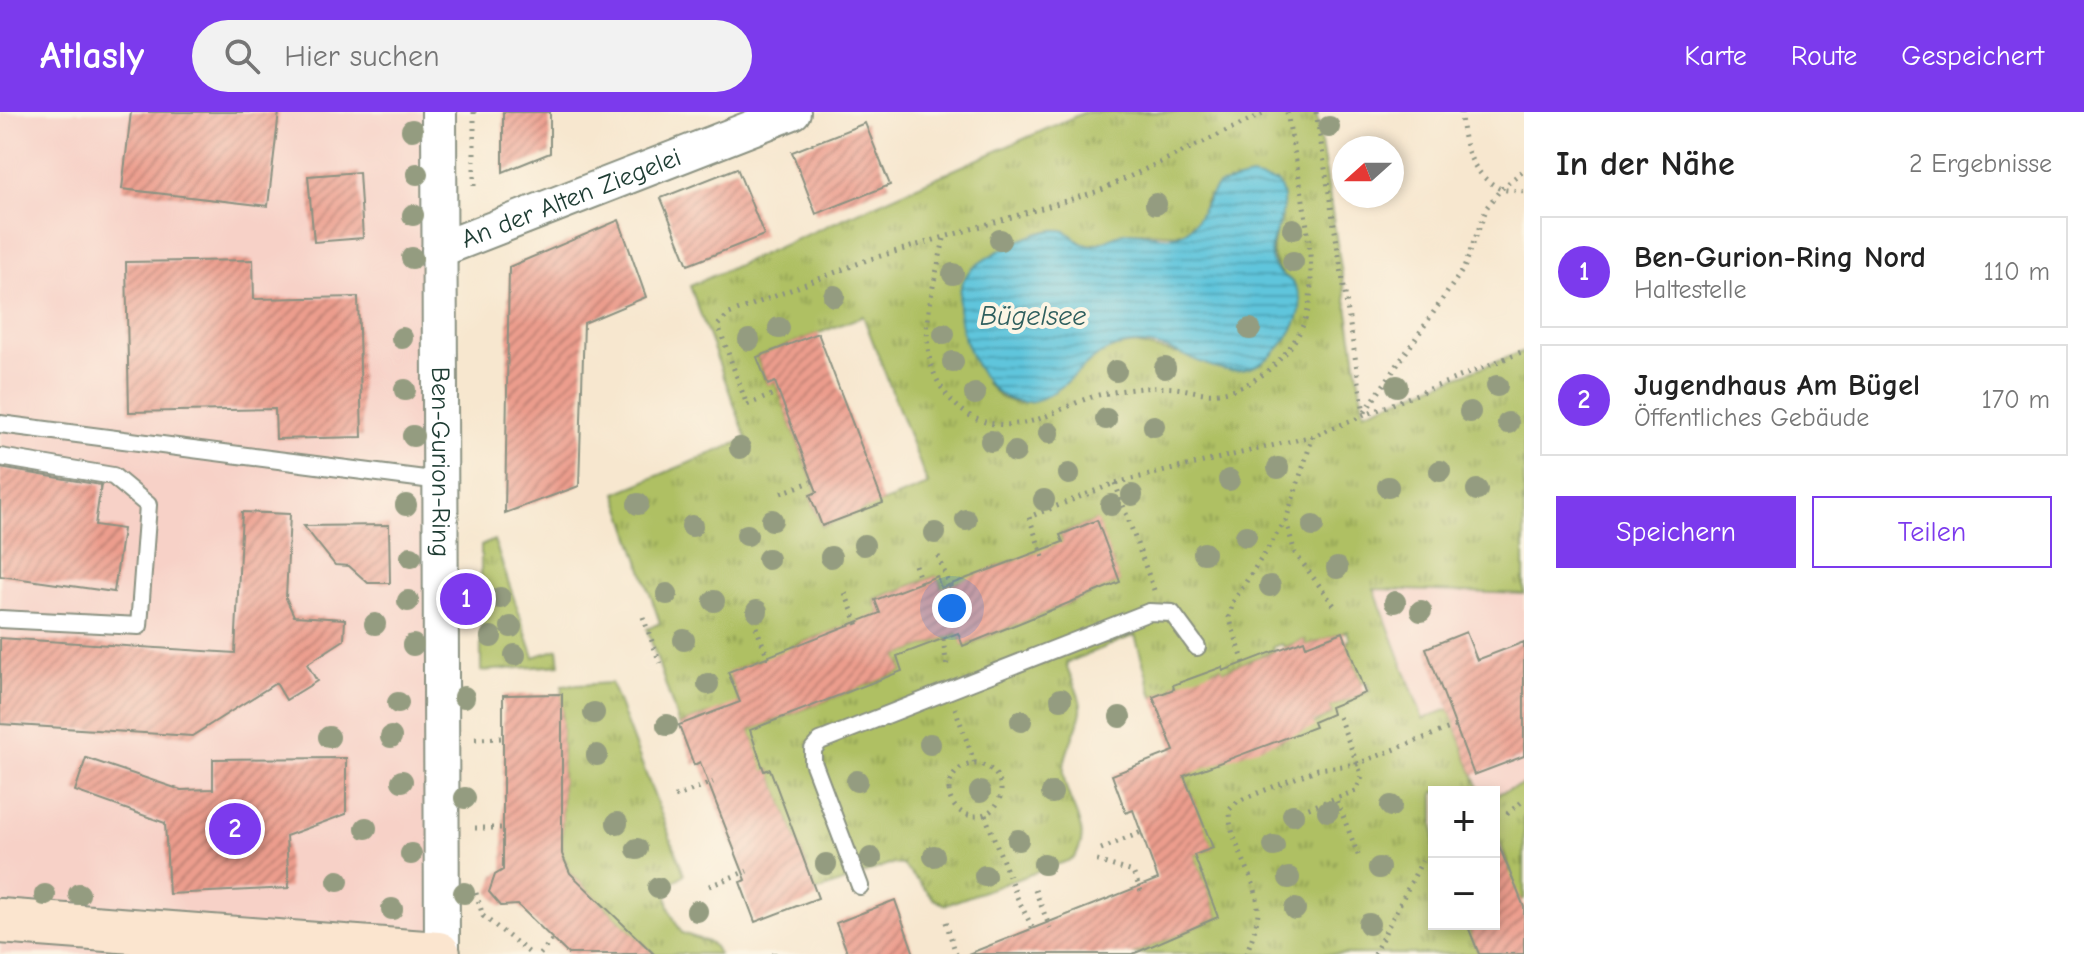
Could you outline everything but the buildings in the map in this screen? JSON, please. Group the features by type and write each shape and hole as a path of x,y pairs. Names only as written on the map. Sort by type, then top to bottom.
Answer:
{"street":[{"name":"Ben-Gurion-Ring","path":"0,921 440,954 439,112"},
{"name":"An der Alten Ziegelei","path":"439,250 793,112"}],"lane":[{"path":"0,424 440,481"},
{"path":"0,457 113,476 148,505 139,626 0,619"},
{"path":"860,886 813,762 813,749 820,741 1161,611 1172,613 1197,647"}],"path":[{"path":"474,112 474,237"},
{"path":"779,392 747,405 720,338 718,325 729,314 867,260 1099,191 1267,112"},
{"path":"944,239 926,342 937,383 964,412 983,422 1020,424 1080,401 1118,391 1154,387 1225,392 1263,374 1280,359 1306,318 1310,263 1287,112"},
{"path":"1316,112 1364,413"},
{"path":"1461,112 1466,149 1479,173 1501,189 1524,192"},
{"path":"1364,413 1464,268 1475,246 1487,207 1501,189 1524,170"},
{"path":"1043,557 1029,517 1115,483 1313,436 1524,351"},
{"path":"1244,663 1229,617 1233,602 1286,520 1313,436"},
{"path":"781,493 813,481"},
{"path":"1115,483 1161,611"},
{"path":"1286,520 1295,553 1336,608"},
{"path":"938,556 952,591"},
{"path":"915,565 921,582"},
{"path":"845,593 859,628"},
{"path":"643,617 660,663"},
{"path":"756,627 770,663"},
{"path":"1301,811 1361,785 1357,764 1339,717"},
{"path":"475,725 475,754"},
{"path":"1246,954 1258,914 1256,895 1229,826 1229,810 1238,801 1318,769 1357,764 1455,726"},
{"path":"475,739 503,738"},
{"path":"965,766 984,766 999,779 1000,800 985,815 964,815 950,800 950,780 965,766"},
{"path":"675,797 713,782"},
{"path":"1336,798 1360,860"},
{"path":"1507,814 1524,800"},
{"path":"475,813 475,844"},
{"path":"985,815 1032,927"},
{"path":"475,828 503,828"},
{"path":"1101,849 1144,831"},
{"path":"1097,861 1133,872 1141,891"},
{"path":"1374,954 1422,861"},
{"path":"709,886 747,871"},
{"path":"475,890 483,916 531,954"},
{"path":"1035,890 1050,928"},
{"path":"946,922 956,954"},
{"path":"540,954 553,939"}],"shaded area":[{"path":"0,112 439,112 442,954 0,954"},
{"path":"1373,588 1524,594 1524,784 1500,793 1500,786 1478,786 1449,710 1423,720"}],"green space":[{"path":"1085,112 1316,112 1364,412 1524,351 1524,594 1374,589 1423,719 1449,709 1478,786 1428,786 1428,930 1469,930 1479,954 1133,954 1218,917 1194,855 1212,848 1184,776 1194,773 1192,768 1224,761 1223,756 1283,739 1332,714 1330,707 1370,691 1366,682 1362,683 1346,642 1350,640 1347,631 1306,646 1304,640 1284,647 1282,644 1273,647 1274,651 1223,671 1221,667 1212,670 1213,674 1173,685 1174,689 1153,697 1135,635 1066,663 1081,705 1064,764 1065,783 1081,831 1079,849 1073,859 945,905 934,899 903,865 889,864 816,892 770,770 763,772 750,730 902,671 897,656 958,633 964,646 1119,582 1096,521 1060,534 1065,548 1002,565 944,594 936,576 875,599 882,619 849,625 790,647 792,654 759,660 729,672 742,709 708,714 679,725 647,629 660,623 616,493 747,439 690,286","holes":["1208,195 1278,226 1274,261 1288,279 1177,354 1135,344 1116,347 1094,355 1068,381 1018,404 1001,398 986,383 1064,231 1084,245 1133,233 1180,233 1195,224","863,316 928,485 822,526 810,496 817,492 775,382 767,384 757,357"]},
{"path":"494,540 534,657 558,649 560,665 481,671 481,546"},
{"path":"611,683 684,874 667,888 671,912 682,933 711,943 719,954 654,954 570,873 562,854 562,686"},
{"path":"1524,784 1524,899 1516,902 1505,873 1510,870 1500,842 1500,793"}],"water":[{"name":"Bügelsee","path":"1251,177 1278,183 1283,195 1271,259 1276,269 1296,287 1300,302 1291,333 1266,360 1247,369 1229,370 1153,345 1118,346 1097,356 1052,393 1035,401 1019,402 1005,398 983,377 968,347 960,317 961,285 975,266 1014,243 1056,230 1065,231 1087,245 1125,233 1167,237 1178,235 1192,226 1218,185"}],"place":[{"name":"Ben-Gurion-Ring Nord","path":"466,599"},
{"name":"Jugendhaus Am Bügel","path":"235,829"}]}
